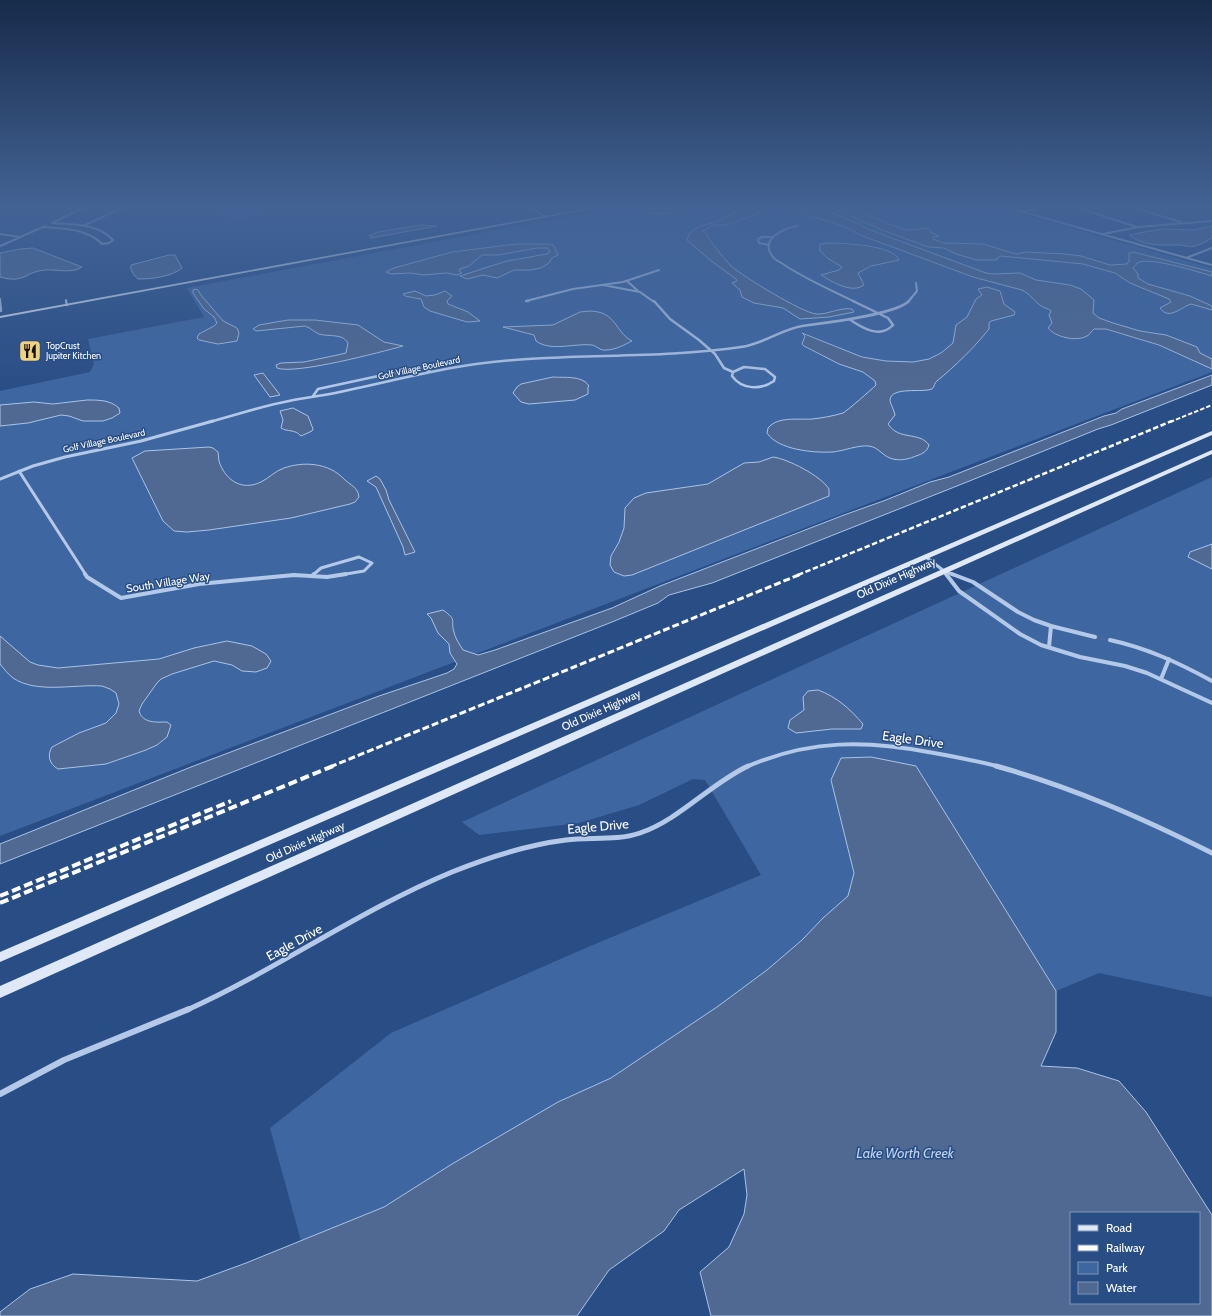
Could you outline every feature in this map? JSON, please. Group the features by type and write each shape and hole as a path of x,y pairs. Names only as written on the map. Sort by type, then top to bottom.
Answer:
{"main road":[{"path":"1,312 252,266"},
{"path":"0,317 277,266"},
{"name":"Old Dixie Highway","path":"0,957 1212,433"},
{"name":"Old Dixie Highway","path":"0,992 1212,452"}],"street":[{"path":"786,266 878,313 893,323 892,327 888,331 880,332 871,331 848,319"},
{"path":"526,301 566,291 627,281 659,270"},
{"path":"627,281 631,286 655,302 670,319 699,340 715,354 724,368 733,372"},
{"name":"Golf Village Boulevard","path":"0,480 19,471 65,456 141,441 288,401 337,393 431,372 476,364 537,358 638,356 752,345 792,328 848,319 895,309 911,300 917,291 916,283"},
{"path":"603,285 640,292"},
{"path":"0,299 1,312"},
{"path":"66,300 67,305"},
{"path":"313,396 318,389 420,367 431,372"},
{"path":"752,367 768,370 775,377 774,381 770,384 755,387 739,383 734,380 732,376 733,372 737,369 752,367"},
{"name":"South Village Way","path":"19,471 87,577 121,598 199,584 294,576 327,577 364,570 372,562 359,557 321,568 312,576"},
{"path":"926,557 944,571 959,591 1020,634 1049,647 1080,658 1125,666 1161,679 1212,703"},
{"path":"944,571 973,582 1018,612 1051,626 1095,637"},
{"path":"1049,647 1051,626"},
{"path":"1110,640 1131,644 1169,659 1212,681"},
{"path":"1161,679 1169,659"},
{"name":"Eagle Drive","path":"0,1094 65,1059 140,1031 227,991 397,897 433,880 484,860 532,846 555,841 610,838 642,833 748,766 783,753 806,747 843,743 874,744 942,754 981,762 1048,782 1102,801 1212,853"}],"green space":[{"path":"302,266 1206,266 1212,268 1212,372 0,836 0,391 90,372 94,364 88,339 204,317 187,288"},
{"path":"1212,477 1212,997 1099,973 1056,991 988,883 844,829 854,874 848,896 823,918 802,940 767,970 717,1007 611,1078 558,1102 452,1164 384,1207 301,1241 270,1128 391,1033 588,947 761,875 705,780 693,779 639,805 579,823 479,835 462,822"}],"water":[{"path":"0,266 82,267 69,271 38,271 15,279 0,277"},
{"path":"181,266 182,268 172,274 155,278 138,279 131,267"},
{"path":"400,266 468,266 460,269 459,271 462,273 457,275 446,273 424,275 410,273 391,274 386,272"},
{"path":"490,266 544,266 531,270 514,270 497,278 483,275 467,279 460,276"},
{"path":"719,266 732,266 773,293 809,312 820,314 852,309 854,312 829,317 800,319 783,308 754,303 742,297 740,290 732,283 737,281"},
{"path":"870,266 858,273 864,285 848,288 836,284 821,275 839,270 842,267"},
{"path":"945,266 968,266 993,274 1020,273 1036,280 1070,285 1081,289 1094,300 1093,313 1099,318 1140,331 1166,335 1197,347 1200,353 1212,359 1212,369 1159,345 1106,329 1094,329 1082,338 1066,338 1056,334 1048,328 1052,323 1049,315 1051,311 1041,306 1027,293 1022,290 973,277"},
{"path":"1092,266 1134,266 1133,268 1138,274 1138,278 1148,284 1190,296 1212,306 1212,310 1191,304 1175,312 1164,312 1160,308 1171,302 1169,299 1130,283 1115,273"},
{"path":"1179,266 1190,266 1212,272 1212,276"},
{"path":"987,287 1000,291 1004,304 1015,312 1014,315 991,321 989,323 989,329 983,336 951,369 936,382 932,389 901,391 892,396 890,400 895,415 888,424 898,432 920,438 925,441 929,445 924,452 912,458 898,460 890,458 876,448 869,446 860,446 832,452 806,451 788,447 779,443 772,439 767,433 768,428 772,424 783,420 816,419 843,413 876,385 875,381 863,372 839,364 804,346 802,344 805,336 802,333 862,357 886,361 913,362 929,359 941,353 953,343 956,325 967,317 976,299 982,295 978,289"},
{"path":"193,290 198,290 223,321 237,328 239,333 237,341 218,344 199,340 197,338 199,334 217,323 214,317 204,309 193,293"},
{"path":"415,291 426,296 435,295 445,291 452,296 447,301 448,304 468,312 480,321 467,322 430,311 424,307 421,299 405,296 403,294"},
{"path":"580,312 599,312 610,318 626,337 632,341 623,346 609,350 602,350 592,345 556,347 536,341 534,335 503,327 553,325"},
{"path":"288,320 315,320 358,325 384,342 403,346 319,366 287,369 277,368 276,365 281,363 304,362 346,353 348,343 343,338 319,334 305,326 256,331 253,329 259,325"},
{"path":"263,373 280,395 270,397 254,375"},
{"path":"1212,375 1212,385 712,583 669,595 658,603 612,622 0,864 0,844 191,767 379,696 447,673 454,669 457,664 450,653 449,644 438,633 431,618 427,614 443,610 452,618 455,637 463,650 478,655 495,650 612,608 660,586 930,482 949,477"},
{"path":"553,377 582,380 589,386 588,394 575,400 529,404 521,402 513,393 521,384"},
{"path":"100,400 112,403 119,408 120,413 103,421 83,421 61,415 28,423 0,426 0,405 34,402 53,404"},
{"path":"293,408 308,416 313,429 312,431 301,436 294,431 281,428 283,420 280,411"},
{"path":"209,447 218,452 219,462 231,480 242,485 254,485 284,468 308,464 324,467 338,474 355,488 359,497 355,502 350,504 291,518 209,530 187,532 174,531 163,521 132,458 145,451"},
{"path":"773,457 787,461 812,474 829,489 829,496 632,575 624,576 614,572 610,565 611,556 619,542 624,528 625,508 634,498 646,493 708,484 744,463 759,462"},
{"path":"376,476 380,479 386,490 389,500 415,552 405,555 403,547 376,487 367,481"},
{"path":"1212,544 1212,569 1188,557 1190,552"},
{"path":"0,636 30,662 38,665 58,668 159,659 194,648 227,641 252,646 266,654 271,661 267,668 256,672 242,671 232,665 214,661 161,679 142,704 139,711 147,720 167,722 171,725 167,737 157,745 146,750 106,764 58,769 53,765 49,756 52,747 79,733 106,723 116,713 119,704 116,693 102,686 44,687 23,683 13,678 0,664"},
{"path":"818,690 831,696 848,708 863,724 861,729 832,729 796,733 788,728 790,720 804,710 803,697 808,691"},
{"name":"Lake Worth Creek","path":"871,757 916,766 1056,991 1056,1032 1041,1066 1077,1068 1119,1081 1146,1112 1212,1215 1212,1316 711,1316 700,1272 729,1247 744,1214 747,1195 744,1169 679,1210 664,1231 609,1270 577,1316 0,1316 0,1312 30,1289 73,1274 197,1281 246,1263 384,1207 452,1164 558,1102 611,1078 717,1007 767,970 802,940 823,918 848,896 854,873 831,780 841,758"}],"tunnel":[{"path":"1095,637 1110,640"}],"railway":[{"path":"1170,422 1212,405"},
{"path":"798,575 1172,421"},
{"path":"330,767 801,574"},
{"path":"0,903 333,766"},
{"path":"0,896 231,801"}],"place":[{"name":"TopCrust Jupiter Kitchen","path":"30,351"}]}
